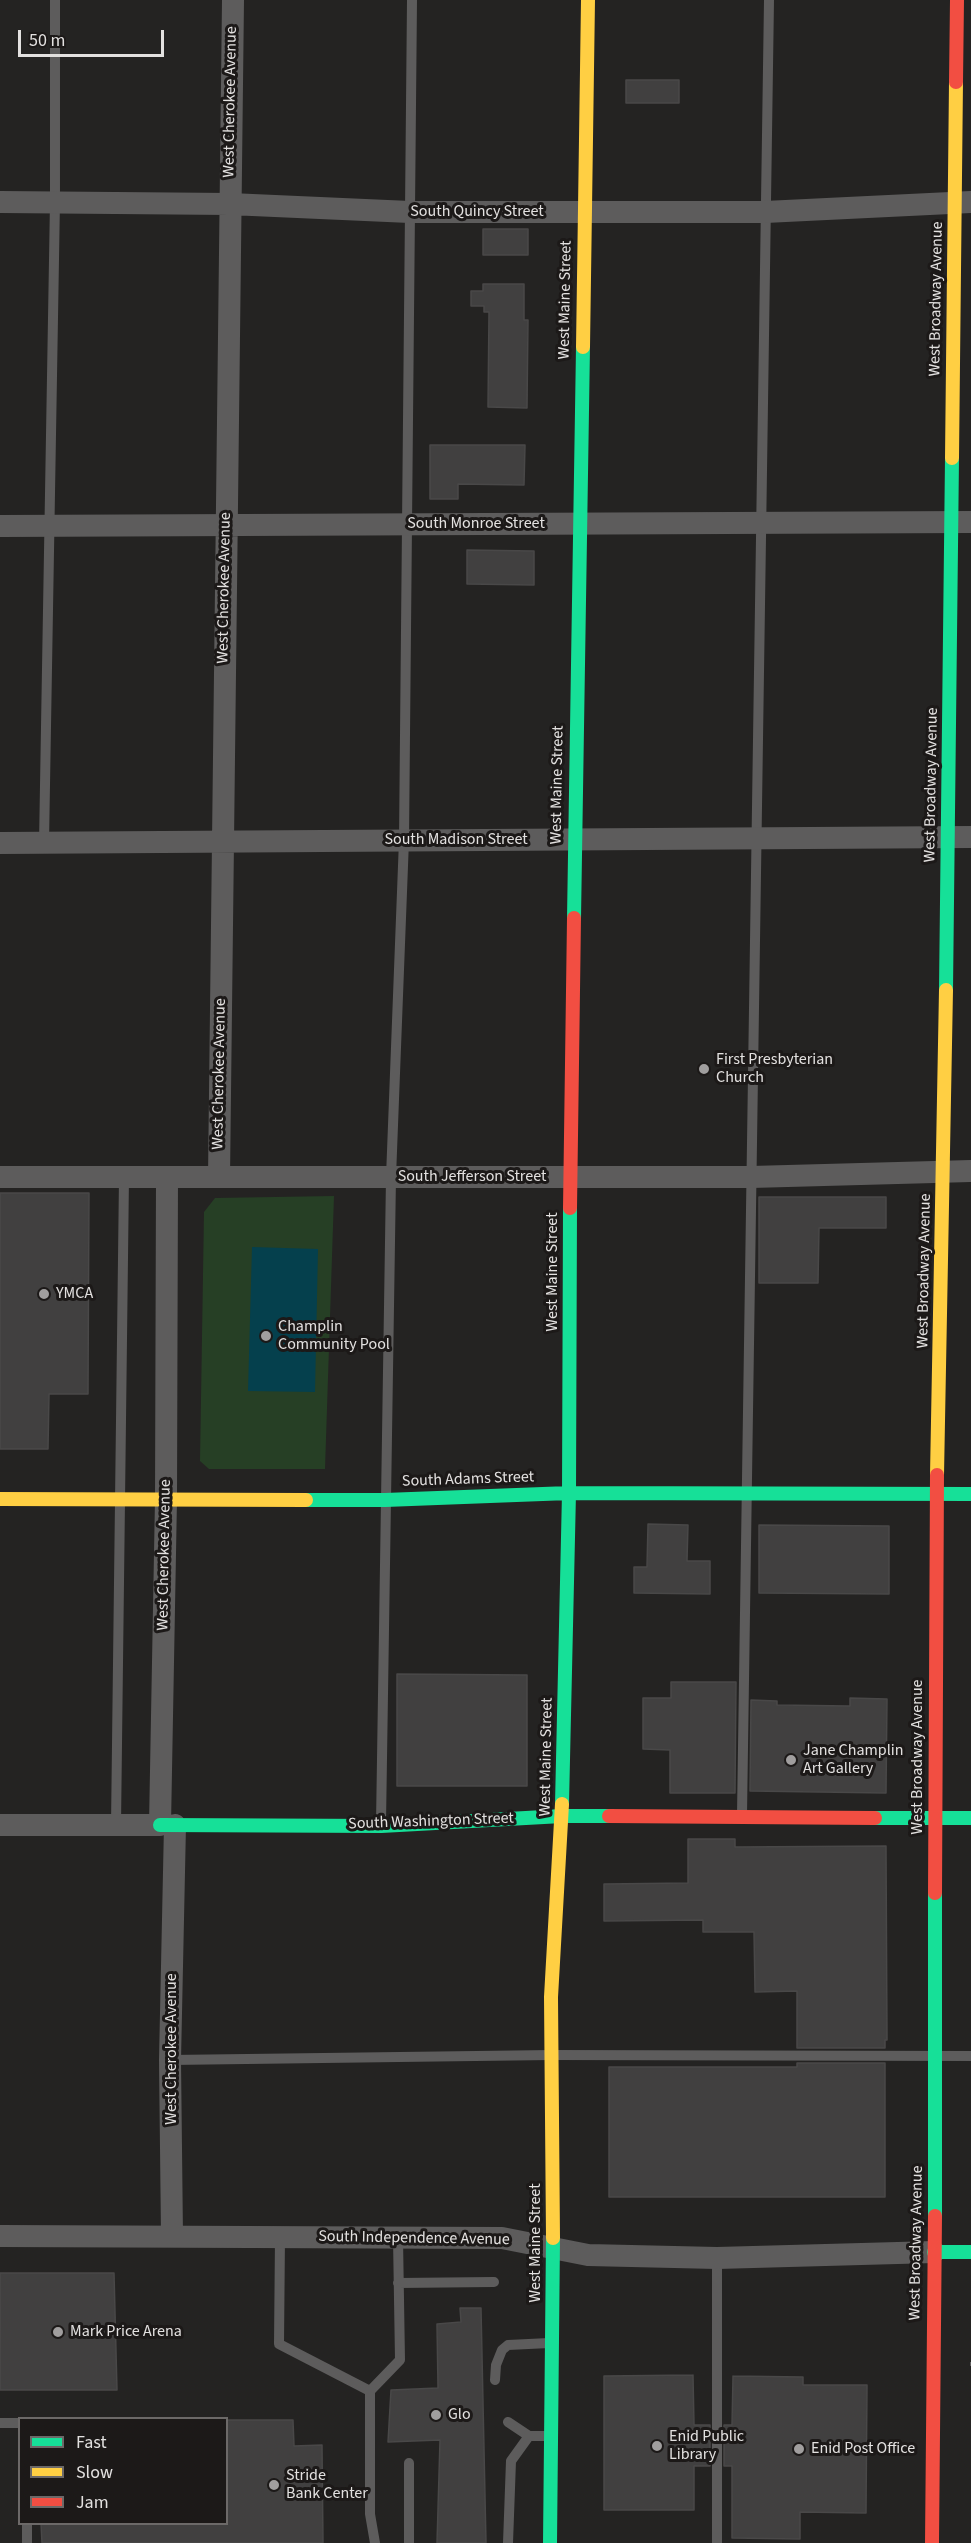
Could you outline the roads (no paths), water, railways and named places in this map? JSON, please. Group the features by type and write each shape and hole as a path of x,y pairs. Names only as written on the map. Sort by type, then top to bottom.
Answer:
{"main road":[{"name":"West Maine Street","path":"550,2543 553,2248 551,1997 562,1816 569,1493 574,839 588,0"},
{"name":"West Broadway Avenue","path":"932,2543 936,2056 934,1818 936,1493 944,1171 948,837 961,522 963,202 957,0"},
{"name":"South Adams Street","path":"0,1499 385,1500 569,1493 747,1492 971,1494"},
{"name":"South Washington Street","path":"167,1825 381,1826 562,1816 971,1818"},
{"path":"933,2252 971,2252"}],"street":[{"name":"West Cherokee Avenue","path":"219,1177 233,0"},
{"name":"South Quincy Street","path":"0,202 230,204 410,212 765,212 963,202"},
{"name":"South Monroe Street","path":"0,526 961,522"},
{"name":"South Madison Street","path":"0,843 971,837"},
{"name":"South Jefferson Street","path":"0,1177 751,1177 971,1171"},
{"name":"West Cherokee Avenue","path":"167,1177 167,1825 172,2236"},
{"name":"South Washington Street","path":"0,1825 167,1825"},
{"name":"South Independence Avenue","path":"0,2236 502,2238 588,2255 717,2258 933,2252"}],"lane":[{"path":"44,843 51,526 55,0"},
{"path":"381,1826 391,1177 404,840 412,0"},
{"path":"742,1817 769,0"},
{"path":"117,1825 124,1177"},
{"path":"170,2060 552,2055 971,2056"},
{"path":"280,2237 279,2344 370,2391"},
{"path":"375,2543 370,2514 370,2391 400,2360 398,2238"},
{"path":"717,2258 717,2543"},
{"path":"398,2283 494,2282"},
{"path":"495,2380 496,2365 502,2350 508,2345 552,2343"},
{"path":"508,2422 529,2436 551,2436"},
{"path":"0,2423 18,2423"},
{"path":"508,2543 511,2461 529,2436"},
{"path":"409,2463 409,2543"},
{"path":"27,2525 27,2543"}],"water":[{"name":"Champlin Community Pool","path":"252,1247 318,1249 315,1392 248,1391"}],"place":[{"name":"First Presbyterian Church","path":"704,1069"},
{"name":"YMCA","path":"44,1294"},
{"name":"Champlin Community Pool","path":"266,1336"},
{"name":"Jane Champlin Art Gallery","path":"791,1760"},
{"name":"Mark Price Arena","path":"58,2332"},
{"name":"Glo","path":"436,2415"},
{"name":"Enid Public Library","path":"657,2446"},
{"name":"Enid Post Office","path":"799,2449"},
{"name":"Stride Bank Center","path":"274,2485"}]}
